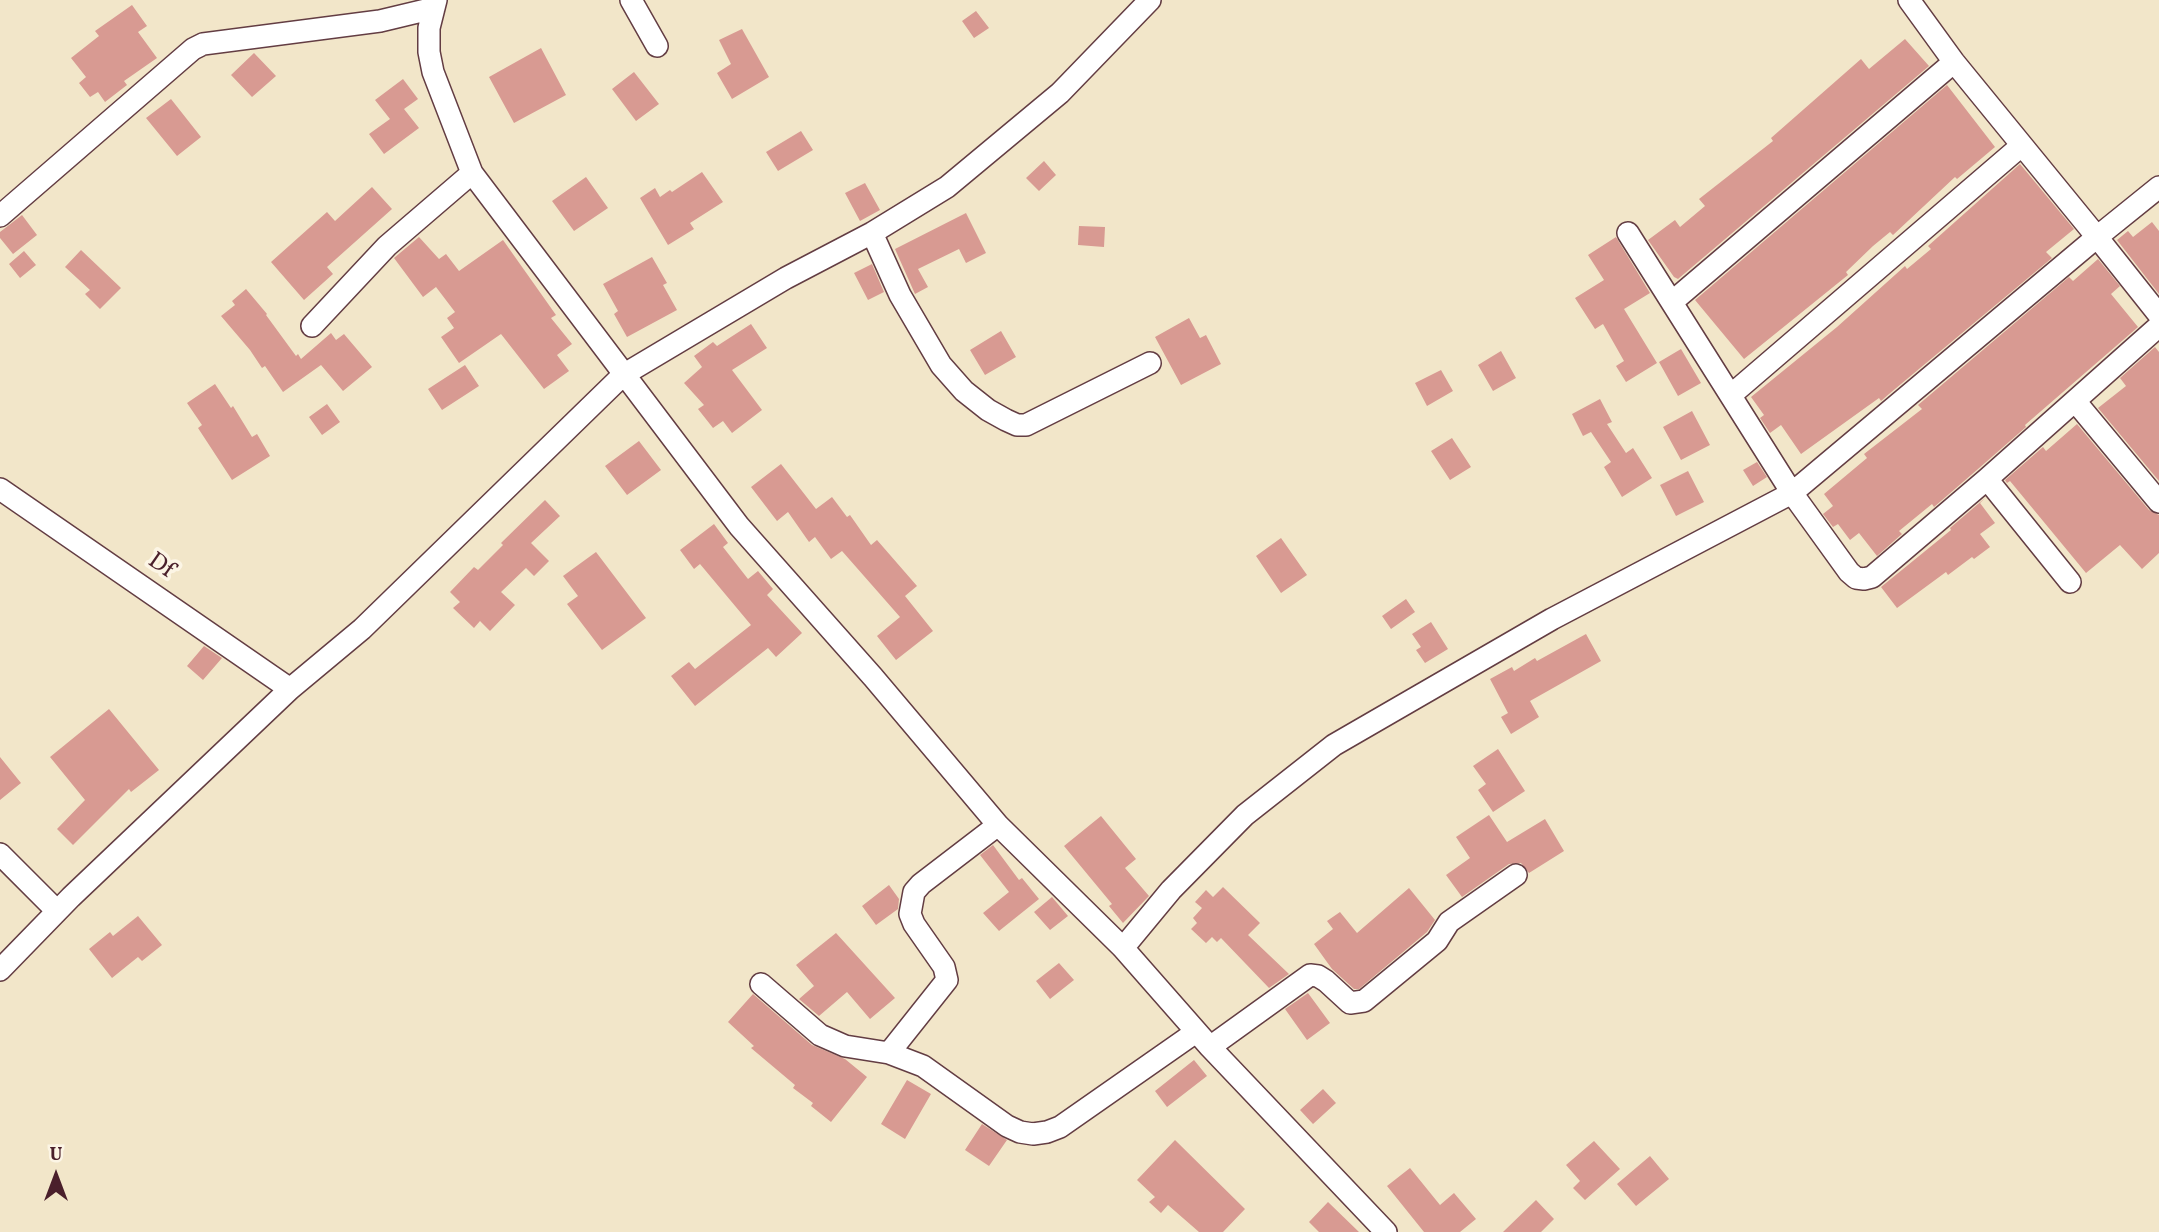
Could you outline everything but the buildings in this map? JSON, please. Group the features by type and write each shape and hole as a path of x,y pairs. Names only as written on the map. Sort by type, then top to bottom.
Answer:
{"street":[{"path":"631,0 657,46"},
{"path":"0,970 57,911 289,689 362,629 623,375 786,278 872,233 947,187 1060,93 1150,0"},
{"path":"1909,0 1954,62 2098,237 2159,316"},
{"path":"0,216 192,48 203,44 380,21 435,4 427,40 433,72 472,173 739,526 873,677 998,825 1123,948 1203,1039 1386,1232"},
{"path":"1672,302 1954,62"},
{"path":"1731,395 2021,146"},
{"path":"312,326 387,246 472,173"},
{"path":"1123,948 1171,890 1245,814 1335,745 1552,619 1792,492 2098,237 2156,196"},
{"path":"872,233 900,295 941,365 964,391 1006,420 1017,425 1026,425 1150,363"},
{"path":"1628,233 1792,492 1856,578 1872,577 2159,326"},
{"path":"2075,401 2159,502"},
{"path":"1987,479 2070,582"},
{"name":"Df","path":"0,489 289,689"},
{"path":"888,1053 947,980 944,967 914,924 910,906 914,892 920,884 998,825"},
{"path":"0,854 57,911"},
{"path":"761,984 820,1035 845,1046 888,1053 923,1066 1007,1126 1033,1134 1060,1127 1310,975 1326,981 1350,1003 1364,1001 1437,941 1453,919 1517,875"}]}
